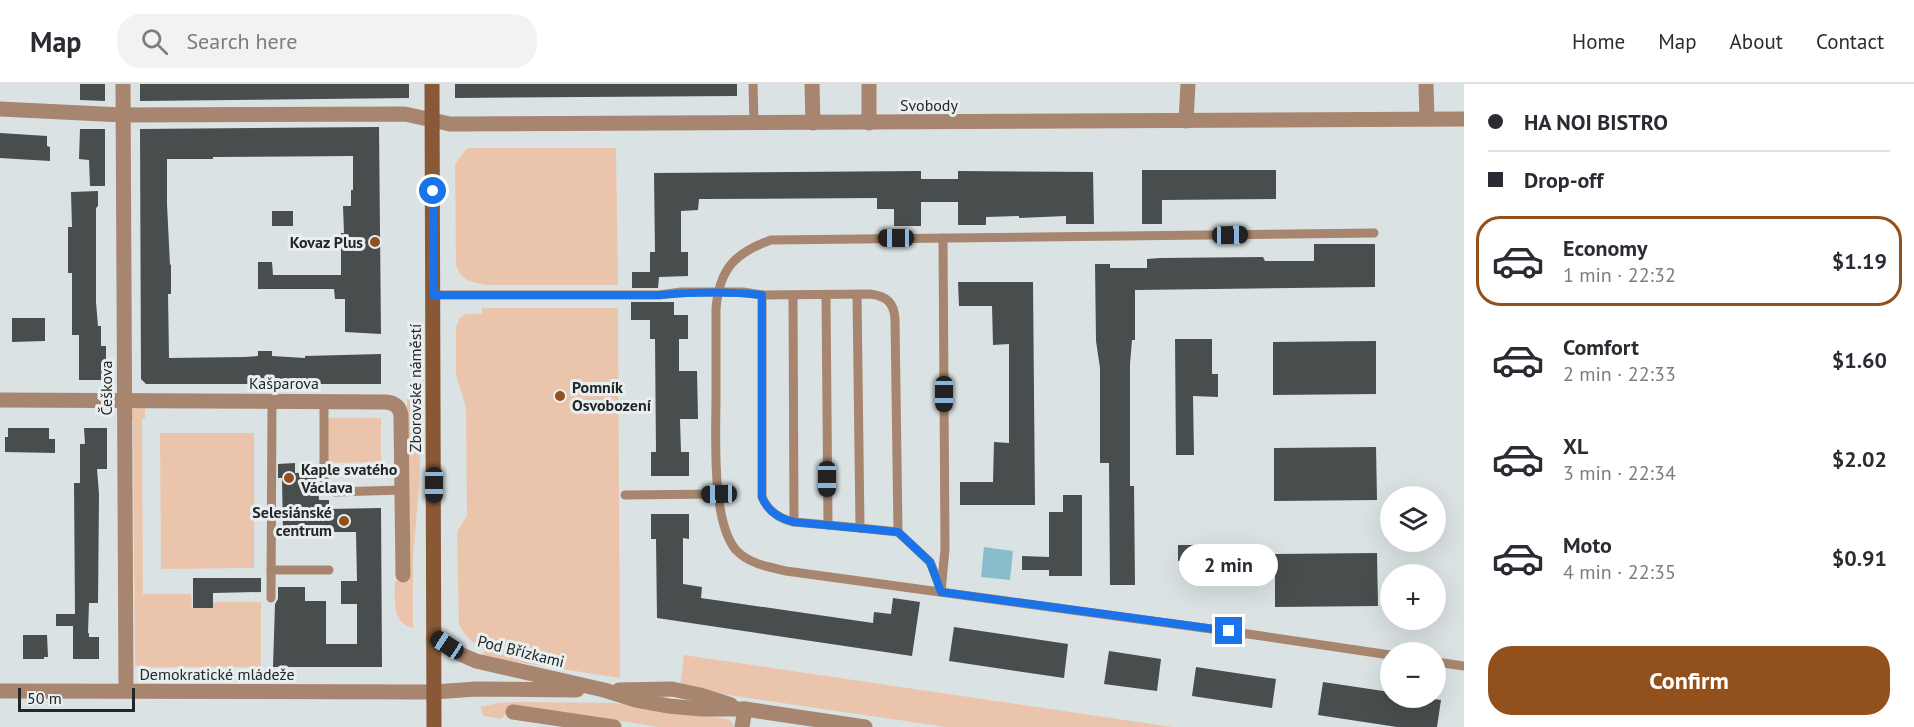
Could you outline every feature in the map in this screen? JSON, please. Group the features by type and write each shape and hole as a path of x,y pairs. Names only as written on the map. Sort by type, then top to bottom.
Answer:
{"main road":[{"name":"Zborovské náměstí","path":"432,84 435,727"}],"street":[{"name":"Češkova","path":"123,84 126,691"},
{"path":"812,84 813,123"},
{"path":"869,84 869,123"},
{"path":"1186,121 1188,84"},
{"path":"1426,84 1427,118"},
{"name":"Svobody","path":"0,109 123,115 383,113 414,115 450,124 1464,119"},
{"name":"Kašparova","path":"0,400 386,402 397,405 401,416 403,575"},
{"name":"Pod Břízkami","path":"434,637 460,654 476,661 604,690 636,700 701,709 745,709 865,727"},
{"name":"Pod Břízkami","path":"434,692 476,689 604,690"},
{"name":"Demokratické mládeže","path":"0,692 434,692"},
{"path":"742,727 745,709"},
{"path":"513,712 614,727"}],"lane":[{"path":"753,84 754,123"},
{"path":"1374,233 771,240 750,249 731,265 721,279 717,292 716,451 723,523 729,541 742,556 760,565 786,571 1380,654"},
{"path":"941,592 945,549 943,238"},
{"path":"433,295 659,295 681,292 743,292 762,295 879,295 885,298 890,301 895,312 898,532"},
{"path":"762,295 762,497 764,503 774,514 794,522 898,532 930,562 941,592"},
{"path":"793,295 794,522"},
{"path":"826,295 828,525"},
{"path":"857,295 860,528"},
{"path":"271,598 272,402"},
{"path":"324,402 326,489 334,492 402,490"},
{"path":"626,495 719,494"},
{"path":"272,570 329,570"},
{"path":"1446,663 1464,666"}],"shaded area":[{"path":"467,148 616,148 618,285 488,285 464,278 456,265 455,164"},
{"path":"482,308 618,308 620,678 483,657 485,649 470,640 459,625 457,532 467,515 466,407 456,375 456,327 460,318 466,314 482,314"},
{"path":"407,393 413,393 420,425 420,475 413,558 413,628 401,621 395,602 395,581 409,581"},
{"path":"145,404 145,418 142,419 143,594 191,594 192,608 213,608 213,602 261,602 261,667 135,666 133,421 129,421 132,409"},
{"path":"328,418 381,418 381,462 328,463"},
{"path":"160,433 254,433 254,568 161,569"},
{"path":"684,655 1172,727 946,727 680,688"},
{"path":"516,702 614,703 728,719 734,727 659,727 515,705 501,719 484,716 480,707"}],"water":[{"path":"984,547 1013,551 1010,580 981,577"}],"building":[{"path":"80,84 105,84 105,101 80,100"},
{"path":"140,84 409,84 409,98 140,101"},
{"path":"455,84 737,84 737,96 455,98"},
{"path":"379,127 381,334 345,332 345,299 335,299 334,289 258,289 258,262 272,262 273,275 341,275 343,206 351,206 353,156 167,159 167,204 171,264 171,294 168,294 169,358 258,356 258,351 272,351 272,356 305,358 305,356 381,354 381,384 146,384 141,379 140,129"},
{"path":"80,129 105,129 105,186 90,186 89,160 79,159"},
{"path":"0,133 47,136 50,161 0,158"},
{"path":"1142,170 1276,170 1276,199 1162,200 1162,224 1142,224"},
{"path":"921,171 921,179 958,179 958,171 1093,172 1094,224 1066,224 1066,216 1019,218 1019,216 986,217 986,225 958,225 958,202 921,202 921,226 894,226 894,209 877,209 877,198 699,199 698,210 681,211 681,252 688,252 688,276 659,277 658,288 632,288 632,272 650,272 650,252 655,252 654,173"},
{"path":"98,191 96,302 98,326 101,326 101,346 106,346 106,380 79,380 79,335 72,335 72,273 68,273 68,227 72,227 71,192"},
{"path":"272,211 293,211 293,226 272,226"},
{"path":"1314,244 1375,244 1375,287 1135,290 1135,340 1132,340 1130,364 1130,486 1134,486 1135,585 1110,585 1109,463 1100,463 1100,368 1096,341 1095,264 1110,264 1110,268 1147,268 1147,259 1160,258 1263,257 1265,261 1314,261"},
{"path":"958,282 1033,282 1035,505 960,505 960,482 993,482 994,442 1009,443 1009,344 993,345 992,306 959,306"},
{"path":"631,302 674,302 674,315 688,315 688,339 679,339 679,371 697,371 698,419 680,419 681,452 689,452 689,476 651,476 651,452 656,452 655,339 650,339 650,320 631,320"},
{"path":"12,318 45,318 45,341 12,342"},
{"path":"1175,339 1212,339 1212,374 1218,374 1218,397 1193,396 1194,455 1176,455"},
{"path":"1376,341 1376,394 1273,395 1273,342"},
{"path":"8,428 49,428 49,439 55,439 55,453 5,452 5,437 8,437"},
{"path":"84,428 107,428 107,469 97,469 99,494 98,603 89,603 88,633 89,637 99,637 99,659 73,659 73,626 56,626 56,614 75,614 74,483 80,483 80,444 85,444"},
{"path":"1376,447 1377,500 1274,501 1274,448"},
{"path":"295,463 295,473 317,472 319,500 329,500 329,509 381,508 382,667 273,667 275,604 278,599 278,587 305,587 305,601 326,601 326,644 357,644 357,604 341,604 341,581 357,581 356,532 283,532 282,478 278,478 278,464"},
{"path":"1063,495 1082,495 1082,576 1049,576 1049,570 1022,570 1022,556 1049,557 1049,512 1063,512"},
{"path":"651,514 689,514 689,539 683,538 683,584 702,587 701,598 873,623 874,612 891,614 893,598 920,602 912,656 657,618 656,539 651,539"},
{"path":"1178,545 1195,545 1195,561 1178,561"},
{"path":"1377,553 1378,606 1275,607 1275,554"},
{"path":"193,578 261,578 261,592 213,593 213,608 193,608"},
{"path":"954,627 1068,644 1064,678 949,661"},
{"path":"23,635 47,635 48,657 23,659"},
{"path":"1109,651 1161,659 1157,691 1104,684"},
{"path":"1196,667 1276,679 1272,708 1192,696"},
{"path":"1323,682 1380,691 1380,708 1440,708 1437,727 1397,727 1318,715"}],"place":[{"name":"Kovaz Plus","path":"375,242"},
{"name":"Pomník Osvobození","path":"560,396"},
{"name":"Kaple svatého Václava","path":"289,478"},
{"name":"Selesiánské centrum","path":"344,521"}],"route":[{"path":"433,191 433,295 659,295 681,292 743,292 762,295 762,497 769,509 779,517 794,522 898,532 930,562 941,592 1229,631"}]}
